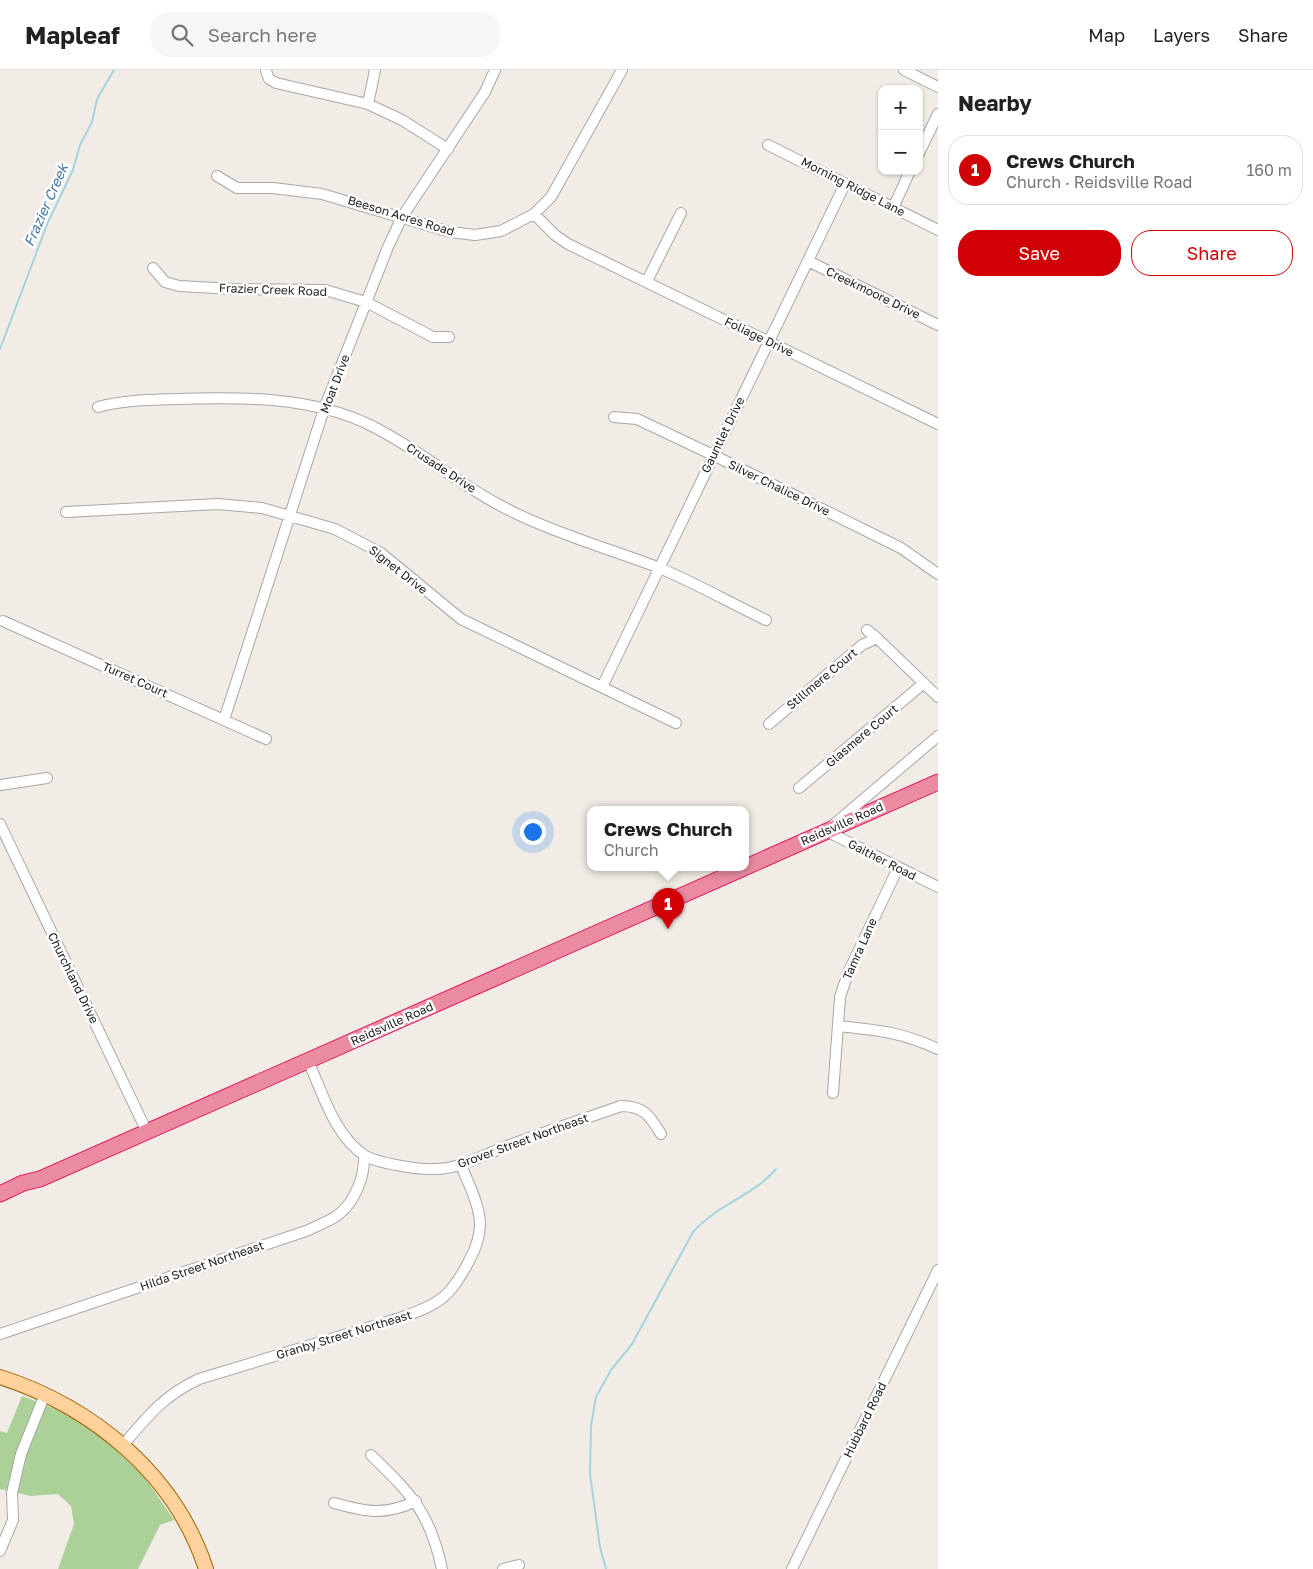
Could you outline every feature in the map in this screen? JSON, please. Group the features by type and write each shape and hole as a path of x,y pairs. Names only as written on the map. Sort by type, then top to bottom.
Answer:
{"highway":[{"name":"Reidsville Road","path":"749,865 938,782"},
{"name":"Reidsville Road","path":"0,1204 40,1179 736,871"},
{"name":"Reidsville Road","path":"0,1194 23,1183 40,1179"}],"main road":[{"path":"0,1377 45,1394 94,1421 123,1445 146,1467 174,1505 192,1536 206,1569"}],"street":[{"path":"368,104 375,70"},
{"name":"Moat Drive","path":"224,720 291,517 324,409 366,302 402,217 485,92 495,70"},
{"name":"Beeson Acres Road","path":"217,176 236,188 280,188 322,194 450,232 475,235 501,231 534,214 557,189 622,70"},
{"path":"904,70 938,87"},
{"path":"266,71 269,79 276,83 368,104 402,120 448,148"},
{"path":"923,145 938,114"},
{"name":"Morning Ridge Lane","path":"768,145 938,230"},
{"path":"893,208 908,175"},
{"name":"Gauntlet Drive","path":"602,687 845,184"},
{"path":"647,281 681,213"},
{"name":"Foliage Drive","path":"534,214 555,235 580,250 938,424"},
{"name":"Creekmoore Drive","path":"808,261 938,325"},
{"name":"Frazier Creek Road","path":"153,268 165,282 179,286 233,289 325,290 366,302 433,336 449,337"},
{"name":"Crusade Drive","path":"98,407 120,401 214,398 276,400 324,409 368,424 397,440 488,500 516,514 659,568 766,620"},
{"name":"Silver Chalice Drive","path":"614,417 637,419 713,455 901,548 938,574"},
{"name":"Signet Drive","path":"66,512 218,504 262,508 336,529 359,540 381,554 461,619 676,723"},
{"name":"Turret Court","path":"3,621 266,739"},
{"path":"866,630 877,638 938,697"},
{"name":"Stillmere Court","path":"769,724 862,645 877,638"},
{"name":"Glasmere Court","path":"799,788 924,683"},
{"path":"826,831 938,736"},
{"path":"0,785 47,778"},
{"name":"Churchland Drive","path":"0,824 147,1132"},
{"name":"Gaither Road","path":"826,831 938,888"},
{"name":"Tamra Lane","path":"833,1093 840,997 848,972 898,868"},
{"path":"838,1026 892,1031 915,1038 938,1049"},
{"name":"Grover Street Northeast","path":"308,1060 328,1108 344,1134 364,1155 400,1166 434,1169 461,1165 509,1145 621,1106 636,1106 648,1115 661,1134"},
{"name":"Hilda Street Northeast","path":"0,1334 309,1230 337,1216 350,1203 365,1169 364,1155"},
{"name":"Granby Street Northeast","path":"123,1445 158,1405 176,1390 199,1379 400,1318 423,1310 443,1298 458,1283 478,1244 480,1223 478,1211 461,1165"},
{"name":"Hubbard Road","path":"792,1569 938,1270"},
{"path":"0,1552 13,1520 12,1492 21,1454 45,1394"},
{"path":"371,1455 416,1501 430,1524 442,1569"},
{"path":"334,1503 364,1511 378,1512 397,1509 416,1501"},
{"path":"502,1569 519,1565"}],"green space":[{"path":"22,1396 53,1408 92,1428 143,1475 174,1520 160,1525 138,1569 58,1569 74,1524 71,1506 58,1494 31,1496 0,1489 0,1431 7,1433"}],"waterway":[{"name":"Frazier Creek","path":"0,349 48,222 73,170 80,145 92,122 97,99 114,70"},
{"path":"606,1569 600,1547 590,1474 591,1426 596,1397 611,1370 632,1344 693,1232 713,1214 757,1186 776,1169"}],"place":[{"name":"Crews Church","path":"668,929"}]}
